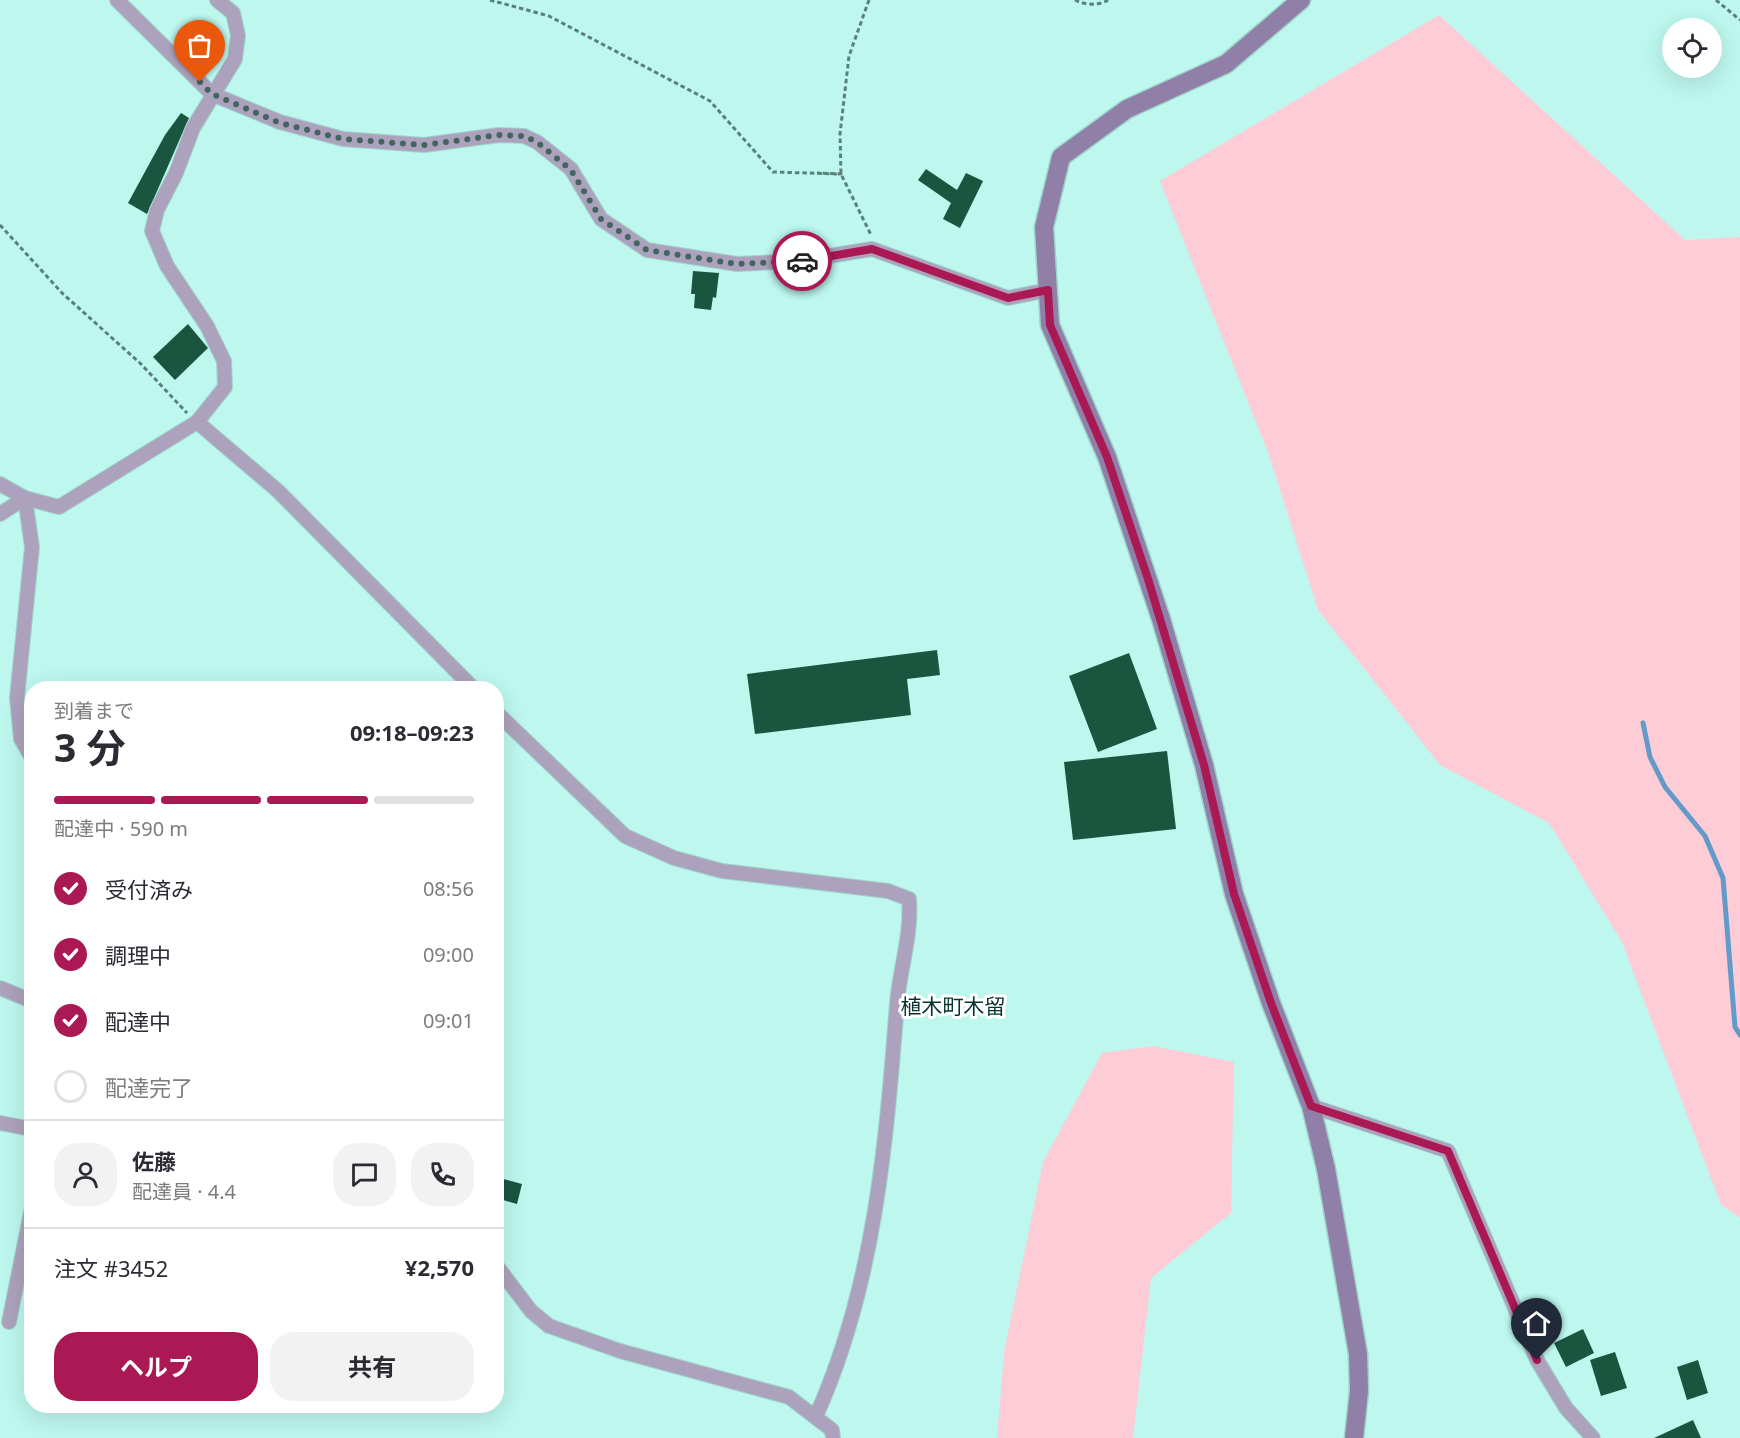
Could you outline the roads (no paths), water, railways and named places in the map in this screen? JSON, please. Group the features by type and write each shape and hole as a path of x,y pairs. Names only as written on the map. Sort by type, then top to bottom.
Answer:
{"street":[{"path":"117,0 212,94 280,123 343,139 424,145 499,135 524,136 537,142 571,170 601,219 647,250 737,264 798,261 872,249 1008,298 1048,290"},
{"path":"0,484 25,498 59,507 197,422 225,387 224,361 207,326 167,266 152,231 158,210 193,129 212,94 222,85 235,59 238,35 233,13 218,0"},
{"path":"1301,0 1226,64 1127,109 1061,157 1044,227 1050,325 1107,457 1147,576 1204,765 1234,894 1271,1003 1311,1106 1326,1168 1358,1353 1359,1391 1354,1438"},
{"path":"197,422 278,491 466,681"},
{"path":"0,514 25,498"},
{"path":"24,744 21,739 17,698 32,547 25,498"},
{"path":"504,720 625,836 674,858 722,871 888,891 909,899 911,918 897,1002 891,1089 870,1249 838,1367 816,1416"},
{"path":"0,988 24,998"},
{"path":"1311,1106 1448,1151 1537,1360 1566,1408 1593,1438"},
{"path":"0,1123 24,1128"},
{"path":"9,1322 24,1247"},
{"path":"504,1276 531,1311 549,1326 566,1334 789,1397 832,1430 833,1438"}],"waterway":[{"path":"1643,723 1650,757 1665,787 1705,836 1723,878 1735,1027 1740,1035"}],"district":[{"name":"植木町木留","path":"953,1007"}]}
